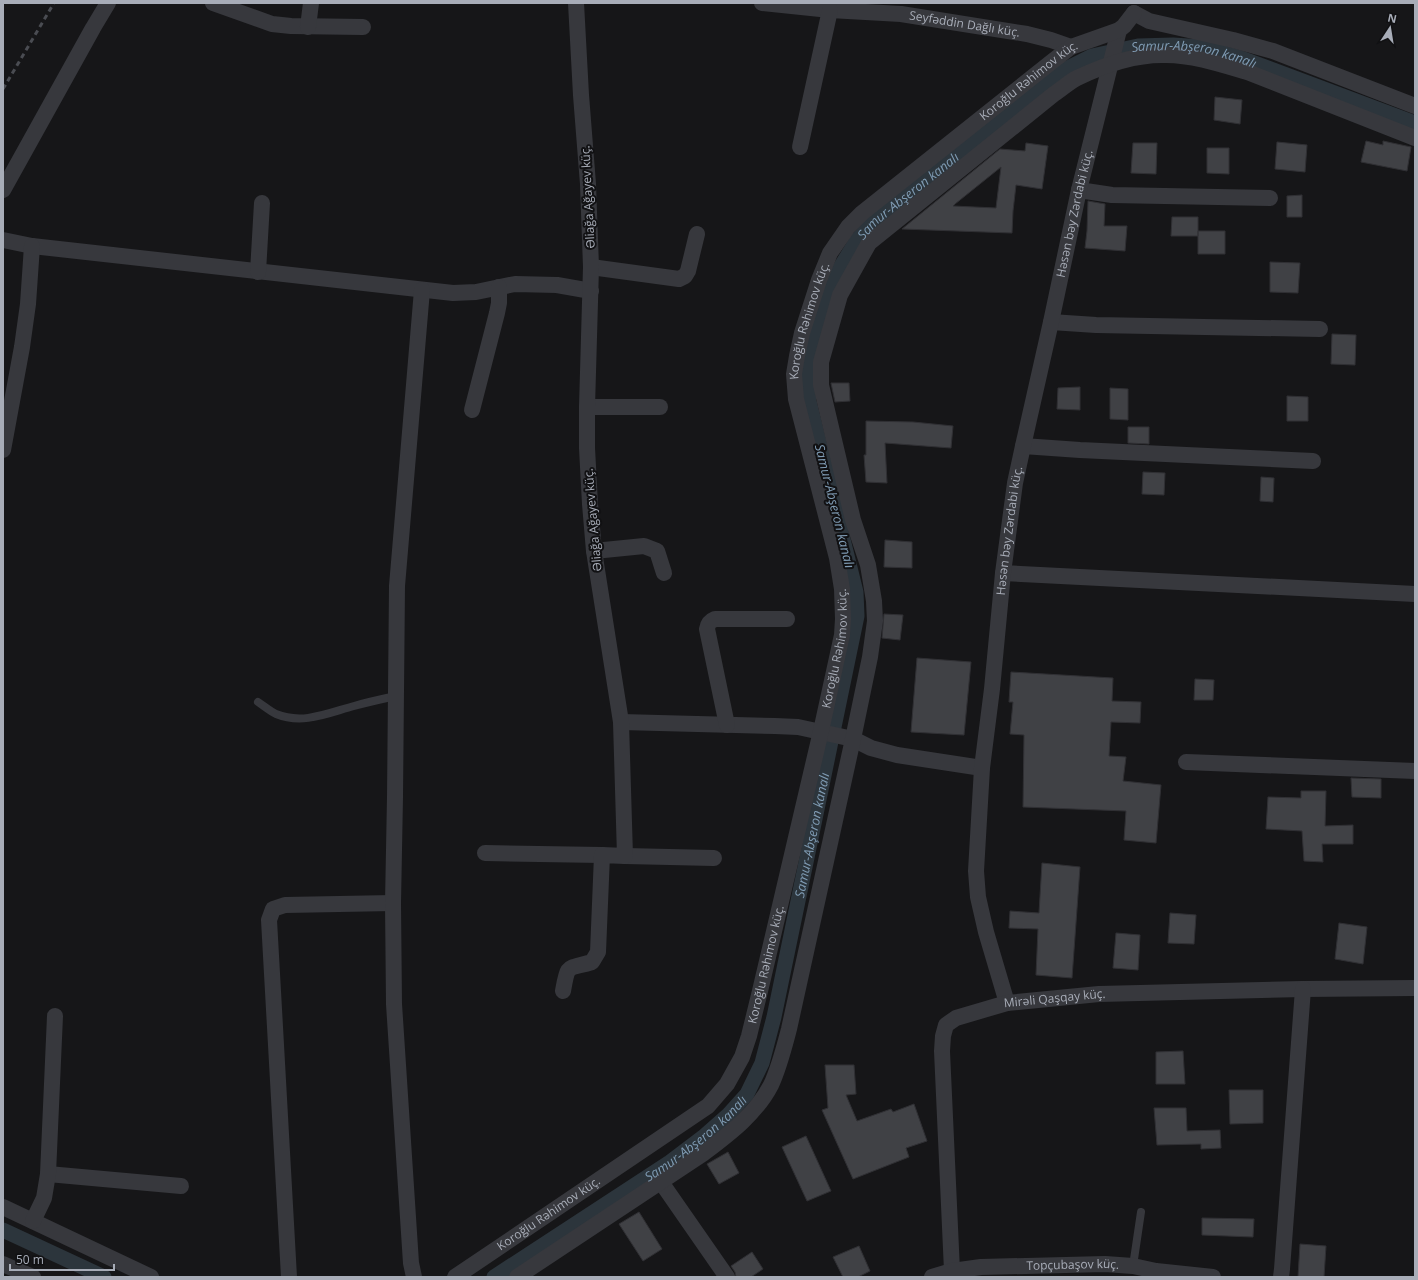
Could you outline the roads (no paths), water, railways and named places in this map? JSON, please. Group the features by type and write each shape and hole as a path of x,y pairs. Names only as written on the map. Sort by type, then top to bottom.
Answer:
{"street":[{"path":"3,190 108,3"},
{"path":"213,3 272,24 292,26 363,27"},
{"path":"308,26 311,3"},
{"name":"Əliağa Ağayev küç.","path":"576,3 588,184 591,267 587,448 594,552 621,722 625,856"},
{"name":"Seyfəddin Dağlı küç.","path":"762,3 830,10 903,8 1027,34 1052,40 1071,47"},
{"name":"Koroğlu Rəhimov küç.","path":"455,1277 708,1106 727,1084 742,1057 751,1029 842,635 842,589 838,558 796,399 794,374 802,333 819,280 830,253 848,227 862,213 1071,47 1118,30 1124,26 1133,8 1149,21 1233,40 1273,52 1415,106"},
{"path":"800,146 830,10"},
{"name":"Həsən bəy Zərdabi küç.","path":"1007,1003 986,932 978,897 976,871 982,768 992,689 1003,573 1015,483 1051,322 1078,190 1101,96 1111,65 1118,30"},
{"name":"Koroğlu Rəhimov küç.","path":"517,1277 661,1182 728,1135 762,1100 771,1085 789,1029 853,739 870,657 875,620 874,601 868,565 853,520 821,385 821,362 840,295 869,243 1054,94 1076,79 1111,65 1135,58 1165,55 1188,57 1227,66 1250,73 1415,138"},
{"path":"1078,190 1112,195 1270,198"},
{"path":"258,272 262,203"},
{"path":"591,267 679,279 685,276 688,271 697,234"},
{"path":"3,240 32,246 453,293 476,292 514,284 557,285 591,291"},
{"path":"3,450 23,340 28,304 32,246"},
{"path":"472,410 497,313 499,303 499,287"},
{"path":"414,1277 411,1255 394,1004 393,903 397,586 422,290"},
{"path":"1051,322 1104,325 1320,329"},
{"path":"587,407 660,407"},
{"path":"1023,446 1080,450 1313,460"},
{"path":"594,552 644,546 657,551 664,572"},
{"path":"1003,573 1415,594"},
{"path":"727,725 707,629 708,624 710,621 715,619 787,619"},
{"path":"621,722 798,727 853,739 870,748 897,755 982,768"},
{"path":"1186,762 1415,771"},
{"path":"485,853 714,858"},
{"path":"563,991 566,971 571,967 592,962 598,952 602,855"},
{"path":"289,1277 269,920 273,909 285,905 393,903"},
{"name":"Mirəli Qaşqay küç.","path":"952,1271 945,1123 943,1036 946,1025 956,1018 1007,1003 1099,994 1415,988"},
{"path":"1281,1277 1303,989"},
{"path":"33,1221 44,1198 48,1174 55,1016"},
{"path":"48,1174 181,1186"},
{"path":"661,1182 727,1277"},
{"path":"3,1207 151,1277"},
{"path":"3,1264 33,1277"},
{"name":"Topçubaşov küç.","path":"932,1277 952,1271 981,1267 1105,1264 1133,1266 1156,1271 1213,1277"}],"lane":[{"path":"258,702 276,714 303,719 318,717 354,705 396,696"},
{"path":"1133,1266 1141,1212"}],"waterway":[{"name":"Samur-Abşeron kanalı","path":"494,1277 670,1162 703,1137 729,1114 747,1094 762,1063 774,1017 857,616 856,592 809,401 806,376 810,351 828,290 857,240 874,221 1064,70 1092,56 1138,46 1173,45 1203,47 1241,58 1415,123"},
{"name":"Samur-Abşeron kanalı","path":"3,1230 104,1277"}],"railway":[{"path":"3,89 54,3"}]}
